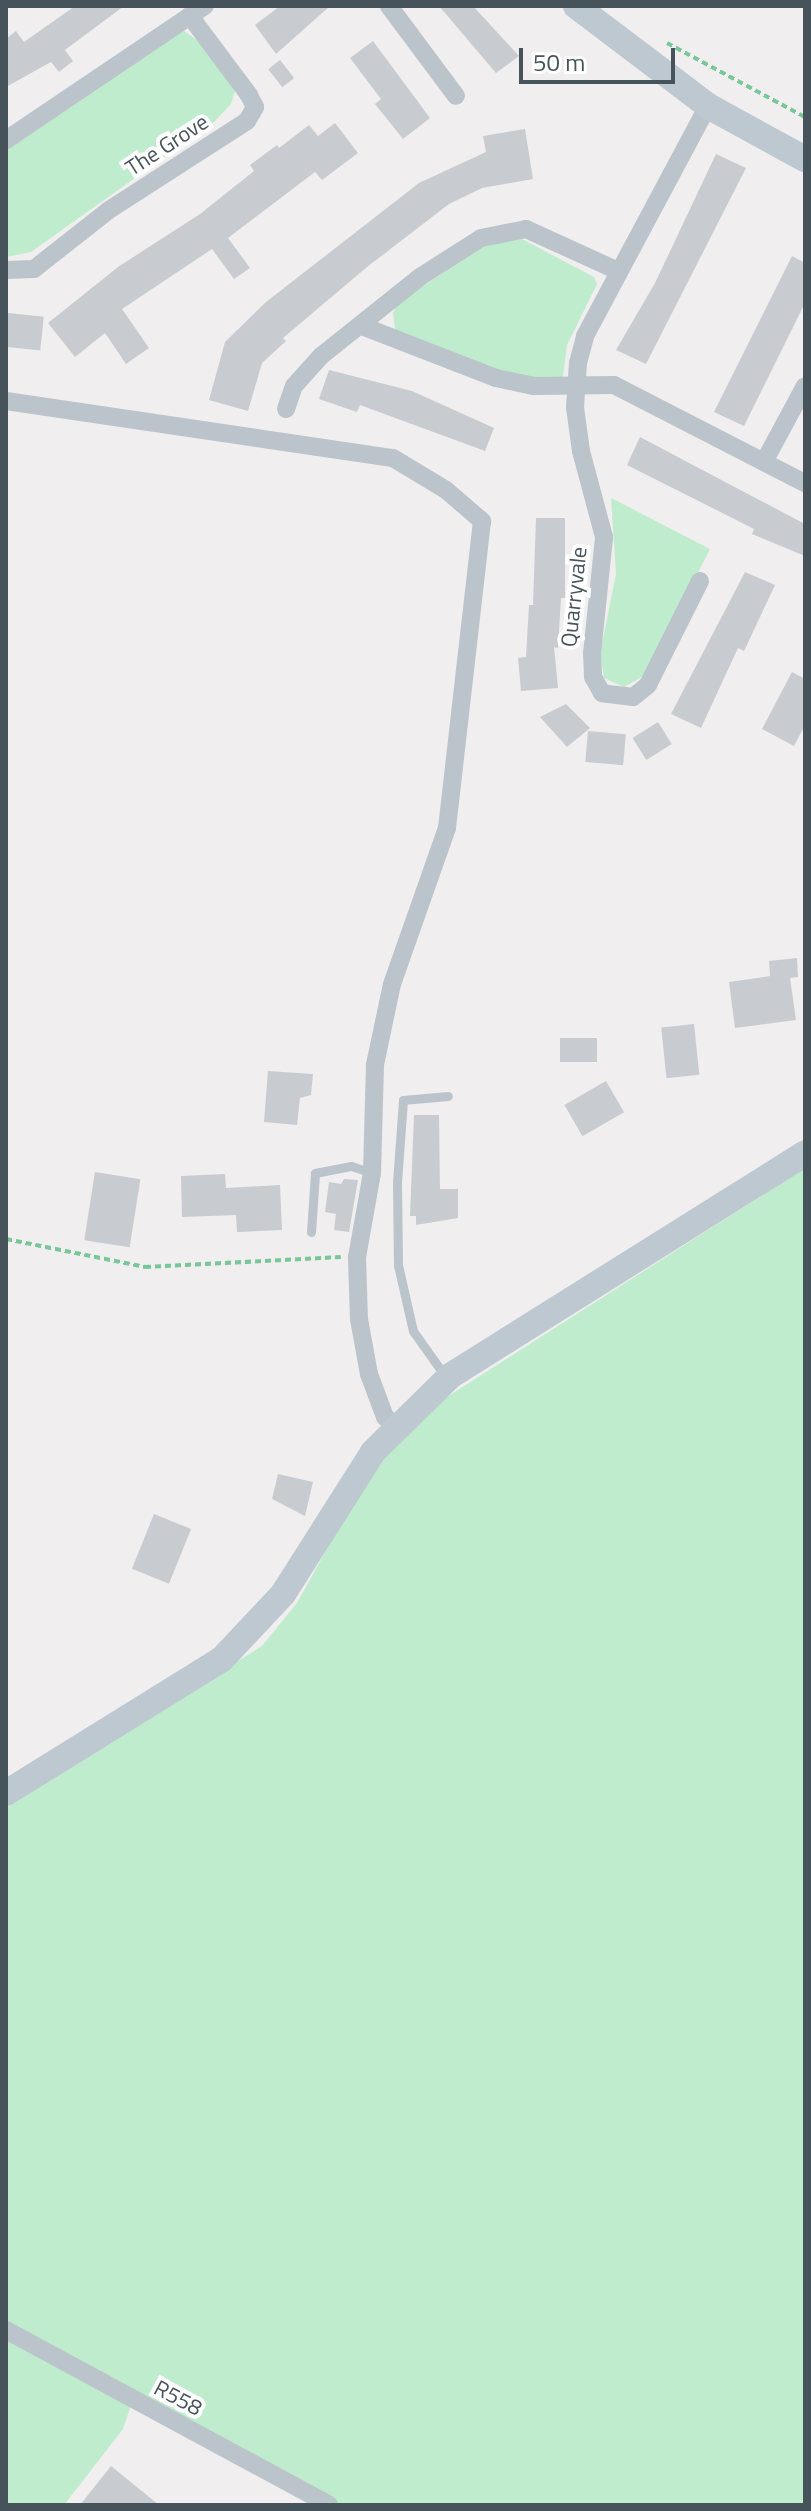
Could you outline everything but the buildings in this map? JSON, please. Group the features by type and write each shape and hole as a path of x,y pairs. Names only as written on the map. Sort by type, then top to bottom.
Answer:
{"main road":[{"path":"576,6 634,55 708,106 805,159"},
{"path":"6,1793 222,1659 283,1594 373,1452 446,1379 498,1342 805,1153"}],"street":[{"path":"389,6 456,96"},
{"name":"The Grove","path":"6,140 198,11 255,107 247,121 109,210 34,269 6,270"},
{"name":"Quarryvale","path":"700,581 648,685 633,697 602,693 593,677 592,654 604,537 581,451 577,386 585,336 708,106"},
{"path":"286,409 305,371 420,277 481,238 507,229 544,235 618,271"},
{"path":"362,326 496,378 534,386 614,385 805,483"},
{"path":"764,462 805,386"},
{"path":"6,401 393,458 446,490 482,521 447,828 392,984 375,1065 372,1173 357,1257 359,1319 369,1374 385,1417 396,1427"},
{"name":"R558","path":"6,2330 329,2505"}],"lane":[{"path":"446,1379 413,1331 398,1265 397,1182 403,1100 448,1096"},
{"path":"311,1232 315,1173 351,1166 372,1173"}],"path":[{"path":"653,35 805,117"},
{"path":"6,1239 145,1267 357,1257"}],"green space":[{"path":"180,28 209,49 235,91 231,104 215,121 31,252 6,257 6,147"},
{"path":"520,238 594,277 597,284 567,345 563,376 556,383 502,375 395,330 393,313 399,302 489,243"},
{"path":"611,498 710,549 647,674 624,687 604,678 600,654 616,574"},
{"path":"805,1168 805,2505 338,2505 135,2393 123,2429 64,2505 6,2505 6,1808 262,1646 297,1603 374,1464 436,1404"}]}
